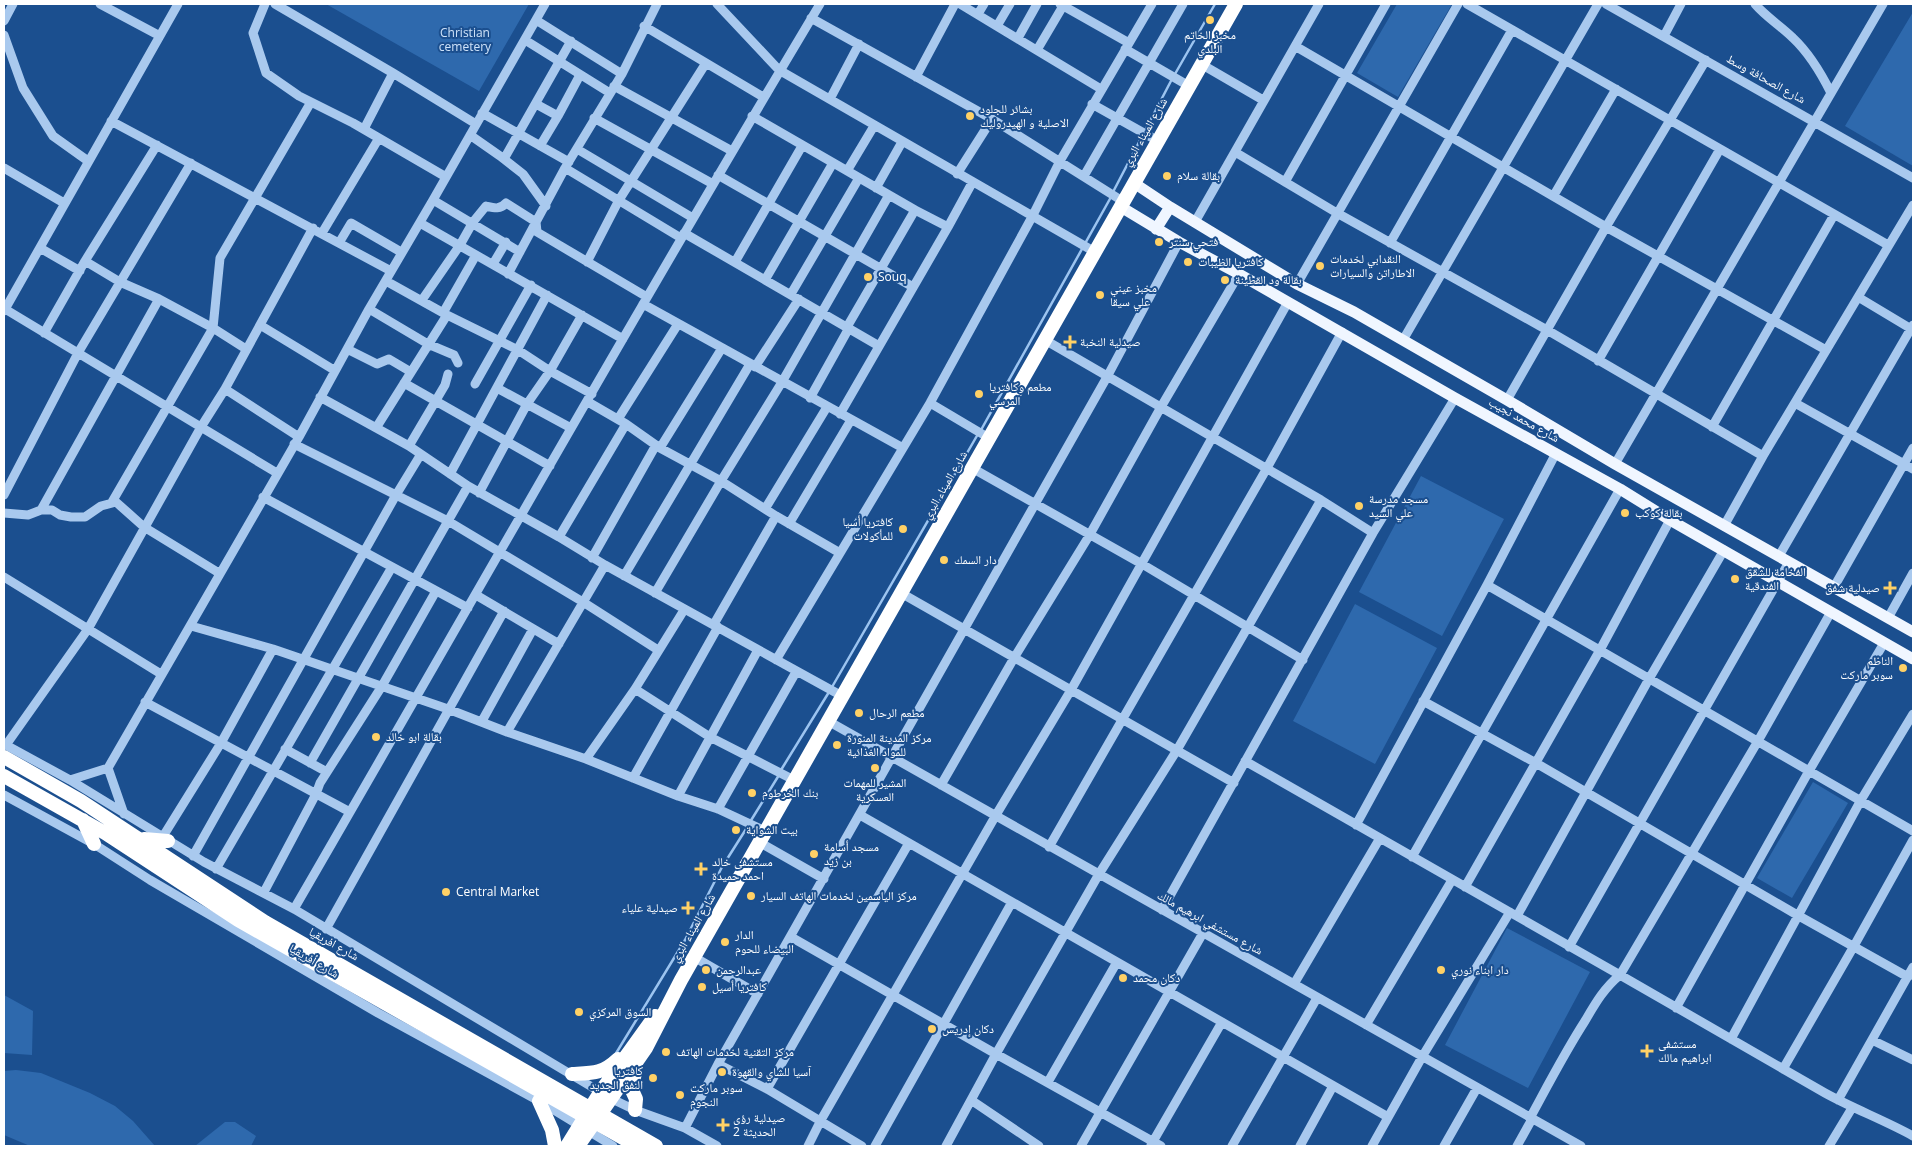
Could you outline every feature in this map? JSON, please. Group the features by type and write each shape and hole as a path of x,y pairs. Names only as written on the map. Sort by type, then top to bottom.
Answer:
{"highway":[{"name":"شارع الميناء البري","path":"641,1045 681,980 1236,4"},
{"name":"شارع افريقيا","path":"4,749 334,968 637,1146"},
{"name":"شارع افريقيا","path":"4,776 82,820 238,920 334,968 656,1146"},
{"path":"82,820 94,844"},
{"path":"142,839 165,839"},
{"path":"572,1074 598,1073 607,1069 641,1045"},
{"path":"567,1146 583,1130 641,1045"},
{"path":"635,1110 636,1099 631,1088 641,1045"},
{"path":"539,1101 552,1130 555,1146"},
{"path":"578,1146 583,1130"}],"main road":[{"name":"شارع محمد نجيب","path":"1134,183 1297,284 1354,312 1614,464 1913,632"},
{"name":"شارع محمد نجيب","path":"1122,204 1156,229 1342,332 1455,398 1556,452 1913,660"},
{"path":"1156,229 1170,207"}],"street":[{"path":"4,21 13,4"},
{"path":"100,4 160,36"},
{"path":"178,4 4,310 44,332 276,473"},
{"path":"265,4 253,33 266,73 311,102 364,129 446,177"},
{"path":"275,4 476,124"},
{"path":"70,780 108,768 296,440 401,252 420,223 545,4"},
{"path":"717,4 778,70 1094,252"},
{"path":"294,909 778,70 820,4"},
{"path":"916,77 955,4"},
{"path":"960,4 1102,89"},
{"path":"978,14 984,4"},
{"path":"997,26 1010,4"},
{"path":"1018,38 1037,4"},
{"path":"776,660 930,403 1032,218 1060,161 1152,4"},
{"path":"1084,176 1183,4"},
{"path":"1195,222 1319,4"},
{"path":"1285,182 1386,4"},
{"path":"1297,284 1458,4"},
{"path":"1467,4 1888,245"},
{"path":"1403,340 1598,4"},
{"name":"شارع الصحافة وسط","path":"1606,4 1814,120 1913,178"},
{"path":"1664,36 1681,4"},
{"path":"1755,4 1807,53 1821,72 1830,93"},
{"path":"1614,464 1883,4"},
{"path":"508,274 567,165 622,74 655,5"},
{"path":"1037,50 1067,6 1127,46 1148,63 1189,86"},
{"path":"811,18 992,118 1084,176 1122,204"},
{"path":"536,20 622,74"},
{"path":"644,26 763,97"},
{"path":"1390,242 1512,30"},
{"path":"4,35 23,88 53,136 88,162"},
{"path":"525,40 580,75 671,117 732,152"},
{"path":"504,159 571,41"},
{"path":"830,99 858,44"},
{"path":"1295,46 1554,195 1606,227 1826,350"},
{"path":"1507,400 1606,227 1706,60"},
{"path":"587,262 630,181 706,63"},
{"path":"1201,64 1263,100"},
{"path":"364,129 393,73"},
{"path":"540,146 580,75"},
{"path":"1554,195 1616,89"},
{"path":"112,502 213,328 220,258 311,102"},
{"path":"536,104 558,116"},
{"path":"1092,104 1158,140"},
{"path":"482,113 540,146 619,200 683,236 735,262 879,346"},
{"path":"752,116 914,210 948,227"},
{"path":"594,118 712,184"},
{"path":"957,174 992,118"},
{"path":"111,121 391,271"},
{"path":"847,171 874,126"},
{"path":"470,135 523,174 546,206"},
{"path":"322,233 379,138"},
{"path":"876,188 902,142"},
{"path":"44,332 85,261 157,145"},
{"path":"735,262 802,146"},
{"path":"577,149 693,218"},
{"path":"1598,361 1720,149"},
{"path":"1235,152 1337,213 1547,330 1763,456"},
{"path":"4,495 78,353 191,163"},
{"path":"765,280 833,163"},
{"path":"4,168 64,203"},
{"path":"718,175 798,223 913,287"},
{"path":"624,576 795,297 824,237 859,178"},
{"path":"840,414 972,183"},
{"path":"655,593 782,382 889,195"},
{"path":"433,200 473,222 520,252"},
{"path":"422,300 460,246 473,222 486,206 496,208 502,207 506,203 536,222"},
{"path":"1724,526 1763,456 1913,205"},
{"path":"810,398 914,210"},
{"path":"1712,426 1834,215"},
{"path":"536,222 537,232 587,262 678,324 903,448"},
{"path":"339,243 351,223 401,252"},
{"path":"420,223 624,339"},
{"path":"313,228 225,388 201,427 88,628 4,749 70,780 193,856 294,909 606,1095 635,1110 685,1128 717,1146"},
{"path":"493,264 506,242"},
{"path":"685,1128 718,1064 1107,377 1179,242"},
{"path":"40,248 80,271"},
{"path":"376,428 428,344 476,255"},
{"path":"85,261 120,282 158,299 213,328 246,349"},
{"path":"941,785 1014,658 1089,536 1161,407 1239,274"},
{"path":"386,281 445,314 518,350 550,370 658,446 840,552"},
{"path":"475,384 531,285"},
{"path":"450,474 547,295"},
{"path":"1569,947 1703,710 1779,581 1784,559 1850,434 1913,328 1858,296"},
{"path":"41,510 158,299"},
{"path":"808,1146 821,1120 996,815 1071,690 1288,302"},
{"path":"369,308 428,344 454,355 458,363"},
{"path":"479,493 527,404 550,370 582,315"},
{"path":"559,537 678,324"},
{"path":"260,325 334,370"},
{"path":"1050,847 1342,332"},
{"path":"1044,340 1321,500 1373,533"},
{"path":"592,558 658,446 722,348"},
{"path":"347,349 377,364 389,359 411,372"},
{"path":"409,446 445,385 448,374"},
{"path":"404,383 550,466"},
{"path":"225,388 296,440 396,495 448,521 583,602 658,650"},
{"path":"497,388 571,428"},
{"path":"320,397 409,446 479,493 559,537 592,558 842,696"},
{"path":"1162,910 1373,533 1455,398"},
{"path":"930,403 989,438"},
{"path":"1796,403 1913,470"},
{"path":"765,509 827,407"},
{"path":"789,524 851,420"},
{"path":"1834,587 1913,448"},
{"path":"1356,825 1487,585 1556,452"},
{"path":"193,856 396,495 421,454"},
{"path":"972,468 1089,536 1142,564 1302,660"},
{"path":"310,763 468,486"},
{"path":"1412,857 1548,620 1620,489"},
{"path":"263,497 468,608"},
{"path":"946,1146 996,1054 1099,874 1177,750 1321,500"},
{"path":"4,513 28,515 41,510 52,510 60,515 85,517 101,506 116,502 144,527 219,572"},
{"path":"633,778 776,516"},
{"path":"1465,887 1600,650 1670,520"},
{"path":"1372,1146 1422,1057 1514,914 1724,550"},
{"path":"507,732 605,565"},
{"path":"216,869 392,567"},
{"path":"1888,618 1913,573"},
{"path":"4,577 161,674"},
{"path":"1487,585 1913,831"},
{"path":"264,892 327,772 382,686 436,591"},
{"path":"900,594 1234,782"},
{"path":"476,595 559,644"},
{"path":"586,759 635,689 684,610"},
{"path":"326,929 504,611"},
{"path":"1517,1146 1576,1034 1600,996 1620,976 1758,741 1831,612"},
{"path":"190,626 273,648 332,668 482,721 507,732 586,759 678,796 718,809 824,879"},
{"path":"482,721 533,629"},
{"path":"1676,1008 1809,771 1884,643"},
{"path":"165,839 273,648"},
{"path":"678,796 758,650"},
{"path":"718,809 796,672"},
{"path":"635,689 710,737 794,780"},
{"path":"1423,701 1536,763 1799,916 1908,976"},
{"path":"145,702 350,812"},
{"path":"1731,1039 1861,800 1913,714"},
{"name":"شارع مستشفي ابرهيم مالك","path":"828,721 1581,1146"},
{"path":"285,749 327,772"},
{"path":"1246,761 1852,1108 1886,1121 1913,1136"},
{"path":"108,768 124,814"},
{"name":"شارع أفريقيا","path":"4,795 94,844 150,880 362,1004 539,1101 583,1130 613,1146"},
{"path":"860,815 1388,1117"},
{"path":"1294,984 1380,838"},
{"path":"1783,1069 1913,840"},
{"path":"767,1089 909,843"},
{"path":"1366,1025 1452,880"},
{"path":"875,1146 1012,902"},
{"path":"1081,1146 1203,933"},
{"path":"791,937 1048,1082 1155,1145 1222,1022"},
{"path":"694,957 758,994"},
{"path":"1048,1082 1117,962"},
{"path":"1838,1100 1913,967"},
{"path":"1232,1146 1317,998"},
{"path":"1872,1040 1913,1060"},
{"path":"718,1064 767,1089 862,1146"},
{"path":"1300,1146 1333,1086"},
{"path":"1444,1146 1477,1088"},
{"path":"971,1100 1039,1146"},
{"path":"1829,1146 1852,1108"}],"green space":[{"name":"Christian cemetery","path":"326,4 529,4 479,91"},
{"path":"1397,4 1452,4 1398,97 1357,73"},
{"path":"1913,12 1913,166 1845,126"},
{"path":"1421,476 1504,519 1442,636 1359,592"},
{"path":"1355,604 1437,648 1375,764 1293,721"},
{"path":"1813,782 1848,803 1792,898 1757,878"},
{"path":"1507,928 1590,972 1528,1088 1445,1045"},
{"path":"4,995 33,1011 32,1055 4,1053"},
{"path":"16,1070 41,1073 90,1093 115,1106 133,1121 155,1146 30,1146 4,1135 4,1071"},
{"path":"225,1122 235,1122 256,1136 251,1146 195,1146"}],"waterway":[{"path":"1175,74 1215,4"},
{"path":"1113,192 1172,79"},
{"path":"981,430 1111,197"},
{"path":"832,687 978,434"},
{"path":"781,770 829,692"},
{"path":"750,822 779,775"},
{"path":"615,1055 685,940 722,867 748,826"}],"place":[{"name":"مخبز الخاتم البلدي","path":"1210,20"},
{"name":"بشائر للجلود الاصلية و الهيدروليك","path":"970,116"},
{"name":"بقالة سلام","path":"1167,176"},
{"name":"فتحي سنتر","path":"1159,242"},
{"name":"كافتريا الطيبات","path":"1188,262"},
{"name":"النقدابي لخدمات الاطاراتن والسيارات","path":"1320,266"},
{"name":"Souq","path":"868,277"},
{"name":"بقالة ود القطينة","path":"1225,280"},
{"name":"مخبز عيني علي سيقا","path":"1100,295"},
{"name":"صيدلية النخبة","path":"1070,342"},
{"name":"مطعم وكافتريا المرسي","path":"979,394"},
{"name":"مسجد مدرسة علي السيد","path":"1359,506"},
{"name":"بقالة كوكب","path":"1625,513"},
{"name":"كافتريا أسيا للمأكولات","path":"903,529"},
{"name":"دار السمك","path":"944,560"},
{"name":"الفخامة للشقق الفندقية","path":"1735,579"},
{"name":"صيدلية شفق","path":"1890,588"},
{"name":"الناظم سوبر ماركت","path":"1903,668"},
{"name":"مطعم الرحال","path":"859,713"},
{"name":"بقالة ابو خالد","path":"376,737"},
{"name":"مركز المدينة المنورة للمواد الغذائية","path":"837,745"},
{"name":"المشير للمهمات العسكرية","path":"875,768"},
{"name":"بنك الخرطوم","path":"752,793"},
{"name":"بيت الشواية","path":"736,830"},
{"name":"مسجد أسامة بن زيد","path":"814,854"},
{"name":"مستشفى خالد احمد حميدة","path":"701,869"},
{"name":"Central Market","path":"446,892"},
{"name":"مركز الياسمين لخدمات الهاتف السيار","path":"751,896"},
{"name":"صيدلية علياء","path":"688,908"},
{"name":"الدار البيضاء للحوم","path":"725,942"},
{"name":"عبدالرحمن","path":"706,970"},
{"name":"دار ابناء نوري","path":"1441,970"},
{"name":"دكان محمد","path":"1123,978"},
{"name":"كافتريا أسيل","path":"702,987"},
{"name":"السوق المركزي","path":"579,1012"},
{"name":"دكان إدريس","path":"932,1029"},
{"name":"مستشفى ابراهيم مالك","path":"1647,1051"},
{"name":"مركز التقنية لخدمات الهاتف","path":"666,1052"},
{"name":"آسيا للشاي والقهوة","path":"722,1072"},
{"name":"كافتريا النفق الجديد","path":"653,1078"},
{"name":"سوبر ماركت النجوم","path":"680,1095"},
{"name":"صيدلية رؤى الحديثة 2","path":"723,1125"}]}
